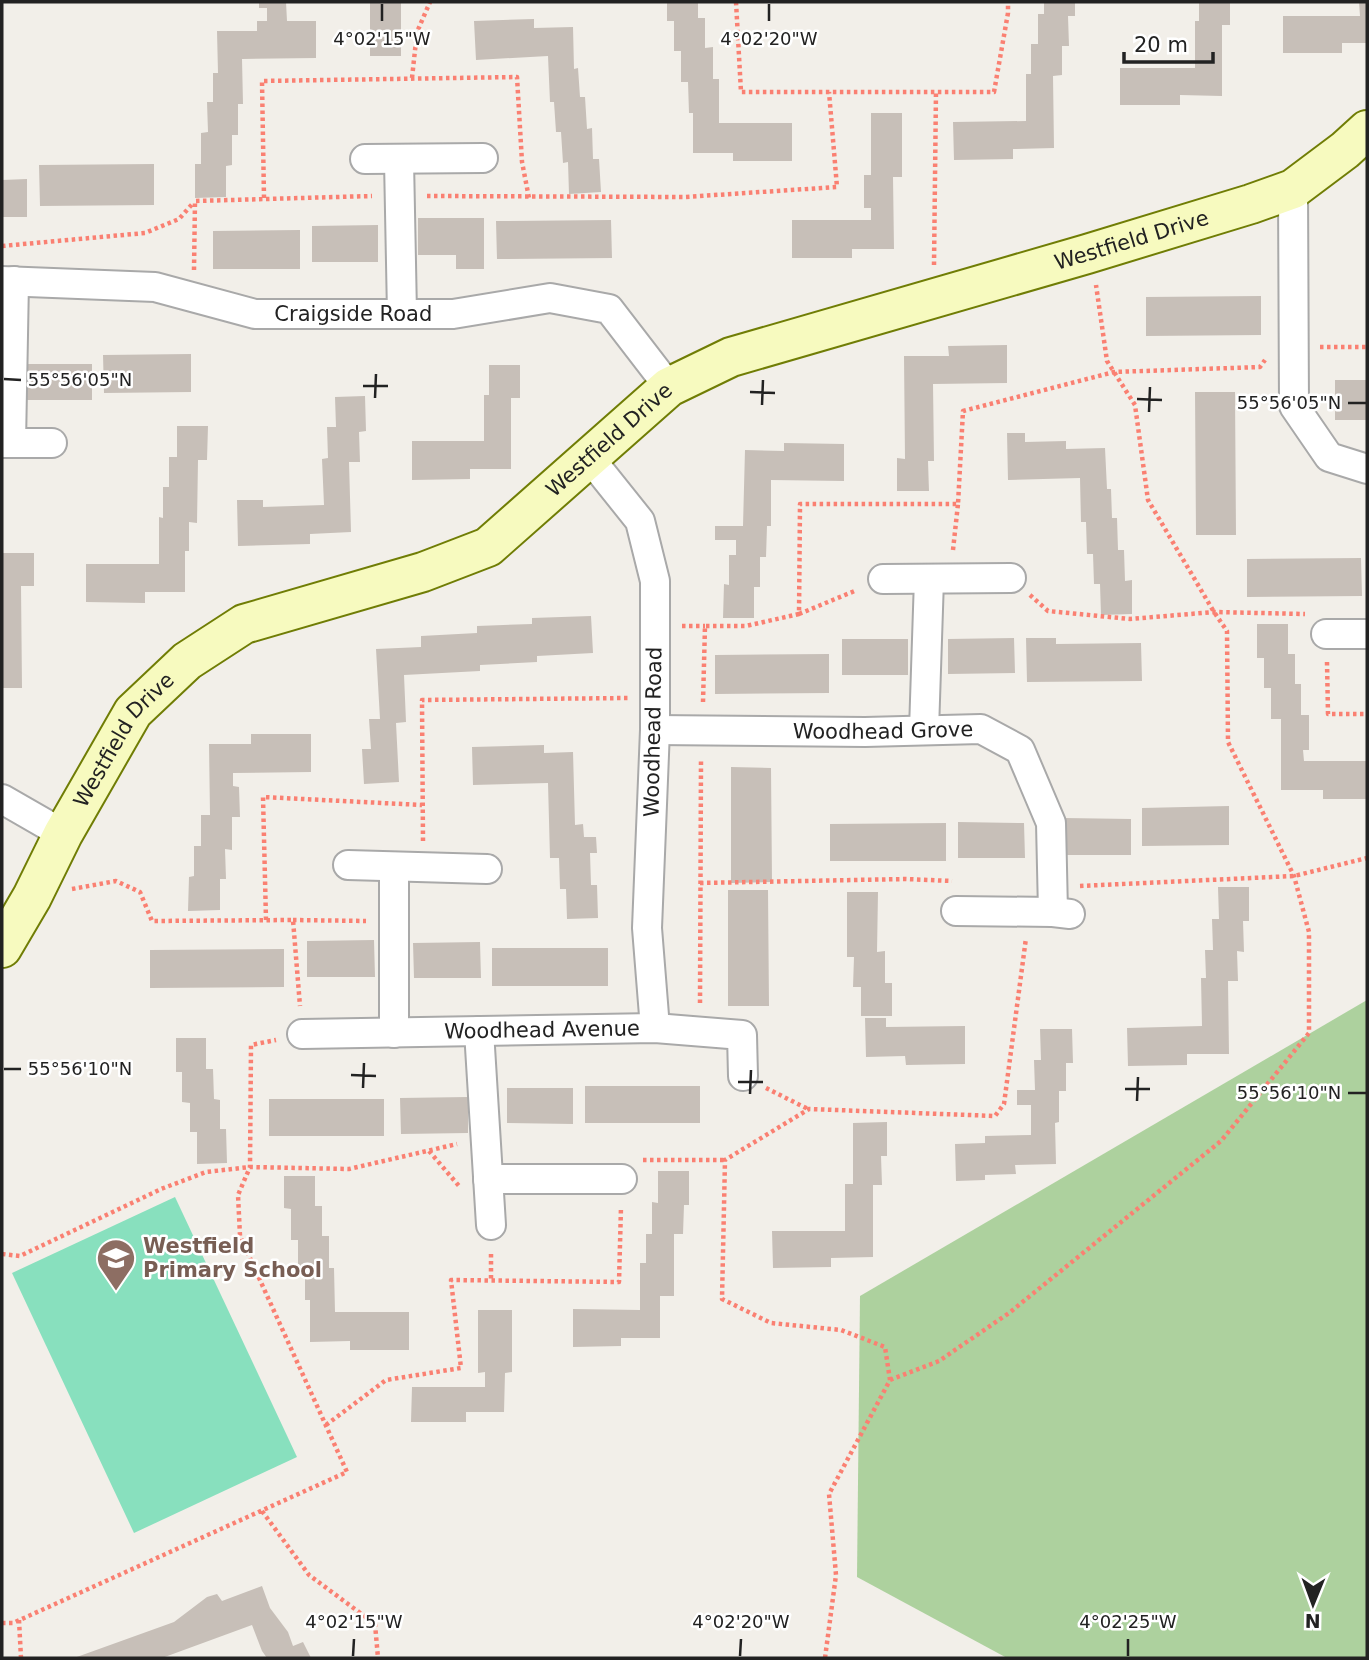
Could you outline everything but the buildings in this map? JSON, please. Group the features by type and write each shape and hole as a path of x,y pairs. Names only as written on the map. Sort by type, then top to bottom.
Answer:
{"street":[{"name":"Westfield Drive","path":"2,948 133,712 187,660 244,624 423,572 488,547 669,387 731,357 1251,204 1293,189 1367,130"},
{"path":"366,159 483,158"},
{"path":"400,160 402,314"},
{"path":"1293,189 1294,406 1329,457 1367,469"},
{"path":"8,281 6,443 52,443"},
{"name":"Craigside Road","path":"8,281 155,286 255,314 453,314 550,298 609,309 669,387"},
{"name":"Woodhead Road","path":"588,456 640,521 655,581 655,730 647,928 655,1028"},
{"path":"883,579 1011,578"},
{"path":"924,730 940,579"},
{"path":"1326,634 1367,634"},
{"name":"Woodhead Grove","path":"655,730 865,732 981,729 1020,750 1051,823 1050,913"},
{"path":"2,799 63,834"},
{"path":"348,865 487,869"},
{"path":"394,867 394,1033"},
{"path":"956,911 1050,913"},
{"name":"Woodhead Avenue","path":"302,1034 655,1028 742,1035 743,1076"},
{"path":"479,1031 491,1224"},
{"path":"488,1179 622,1179"}],"path":[{"path":"412,78 417,32 430,2"},
{"path":"736,2 741,92 994,92 1008,2"},
{"path":"264,198 262,81 517,77 522,162 529,198"},
{"path":"933,299 936,91"},
{"path":"2,246 145,233 179,219 195,201 400,195 685,197 837,187 829,92"},
{"path":"194,297 195,201"},
{"path":"890,1380 939,1361 1009,1312 1221,1141 1309,1033 1309,932 1294,876 1227,742 1227,631 1147,500 1135,405 1107,361 1097,290 1087,254"},
{"path":"940,579 958,504 963,411 1114,372 1260,367 1271,350 1367,347"},
{"path":"799,614 800,504 958,504"},
{"path":"1011,578 1048,611 1130,619 1214,612 1325,614 1328,714 1367,714"},
{"path":"700,1031 705,626 747,626 799,614 883,579"},
{"path":"423,868 422,700 654,698"},
{"path":"266,920 263,797 422,805"},
{"path":"32,897 116,881 140,892 152,921 394,921"},
{"path":"743,1076 809,1109 996,1116 1004,1104 1021,981 1050,913"},
{"path":"2,1623 13,1623 347,1472 240,1236 238,1195 250,1167 251,1045 302,1034 293,920"},
{"path":"326,1425 386,1380 461,1367 451,1280 618,1282 623,1160 725,1160 809,1109"},
{"path":"2,1254 20,1255 161,1189 206,1172 250,1167 349,1169 486,1138"},
{"path":"725,1160 722,1298 771,1323 841,1330 885,1347 890,1380 829,1494 836,1575 825,1658"},
{"path":"262,1511 309,1575 375,1624 378,1658"},
{"path":"19,1619 21,1658"}],"green space":[{"path":"1367,1000 1367,1658 1007,1658 857,1577 860,1296"},
{"path":"175,1197 297,1457 134,1533 12,1273"}],"place":[{"name":"Westfield Primary School","path":"116,1292"}]}
